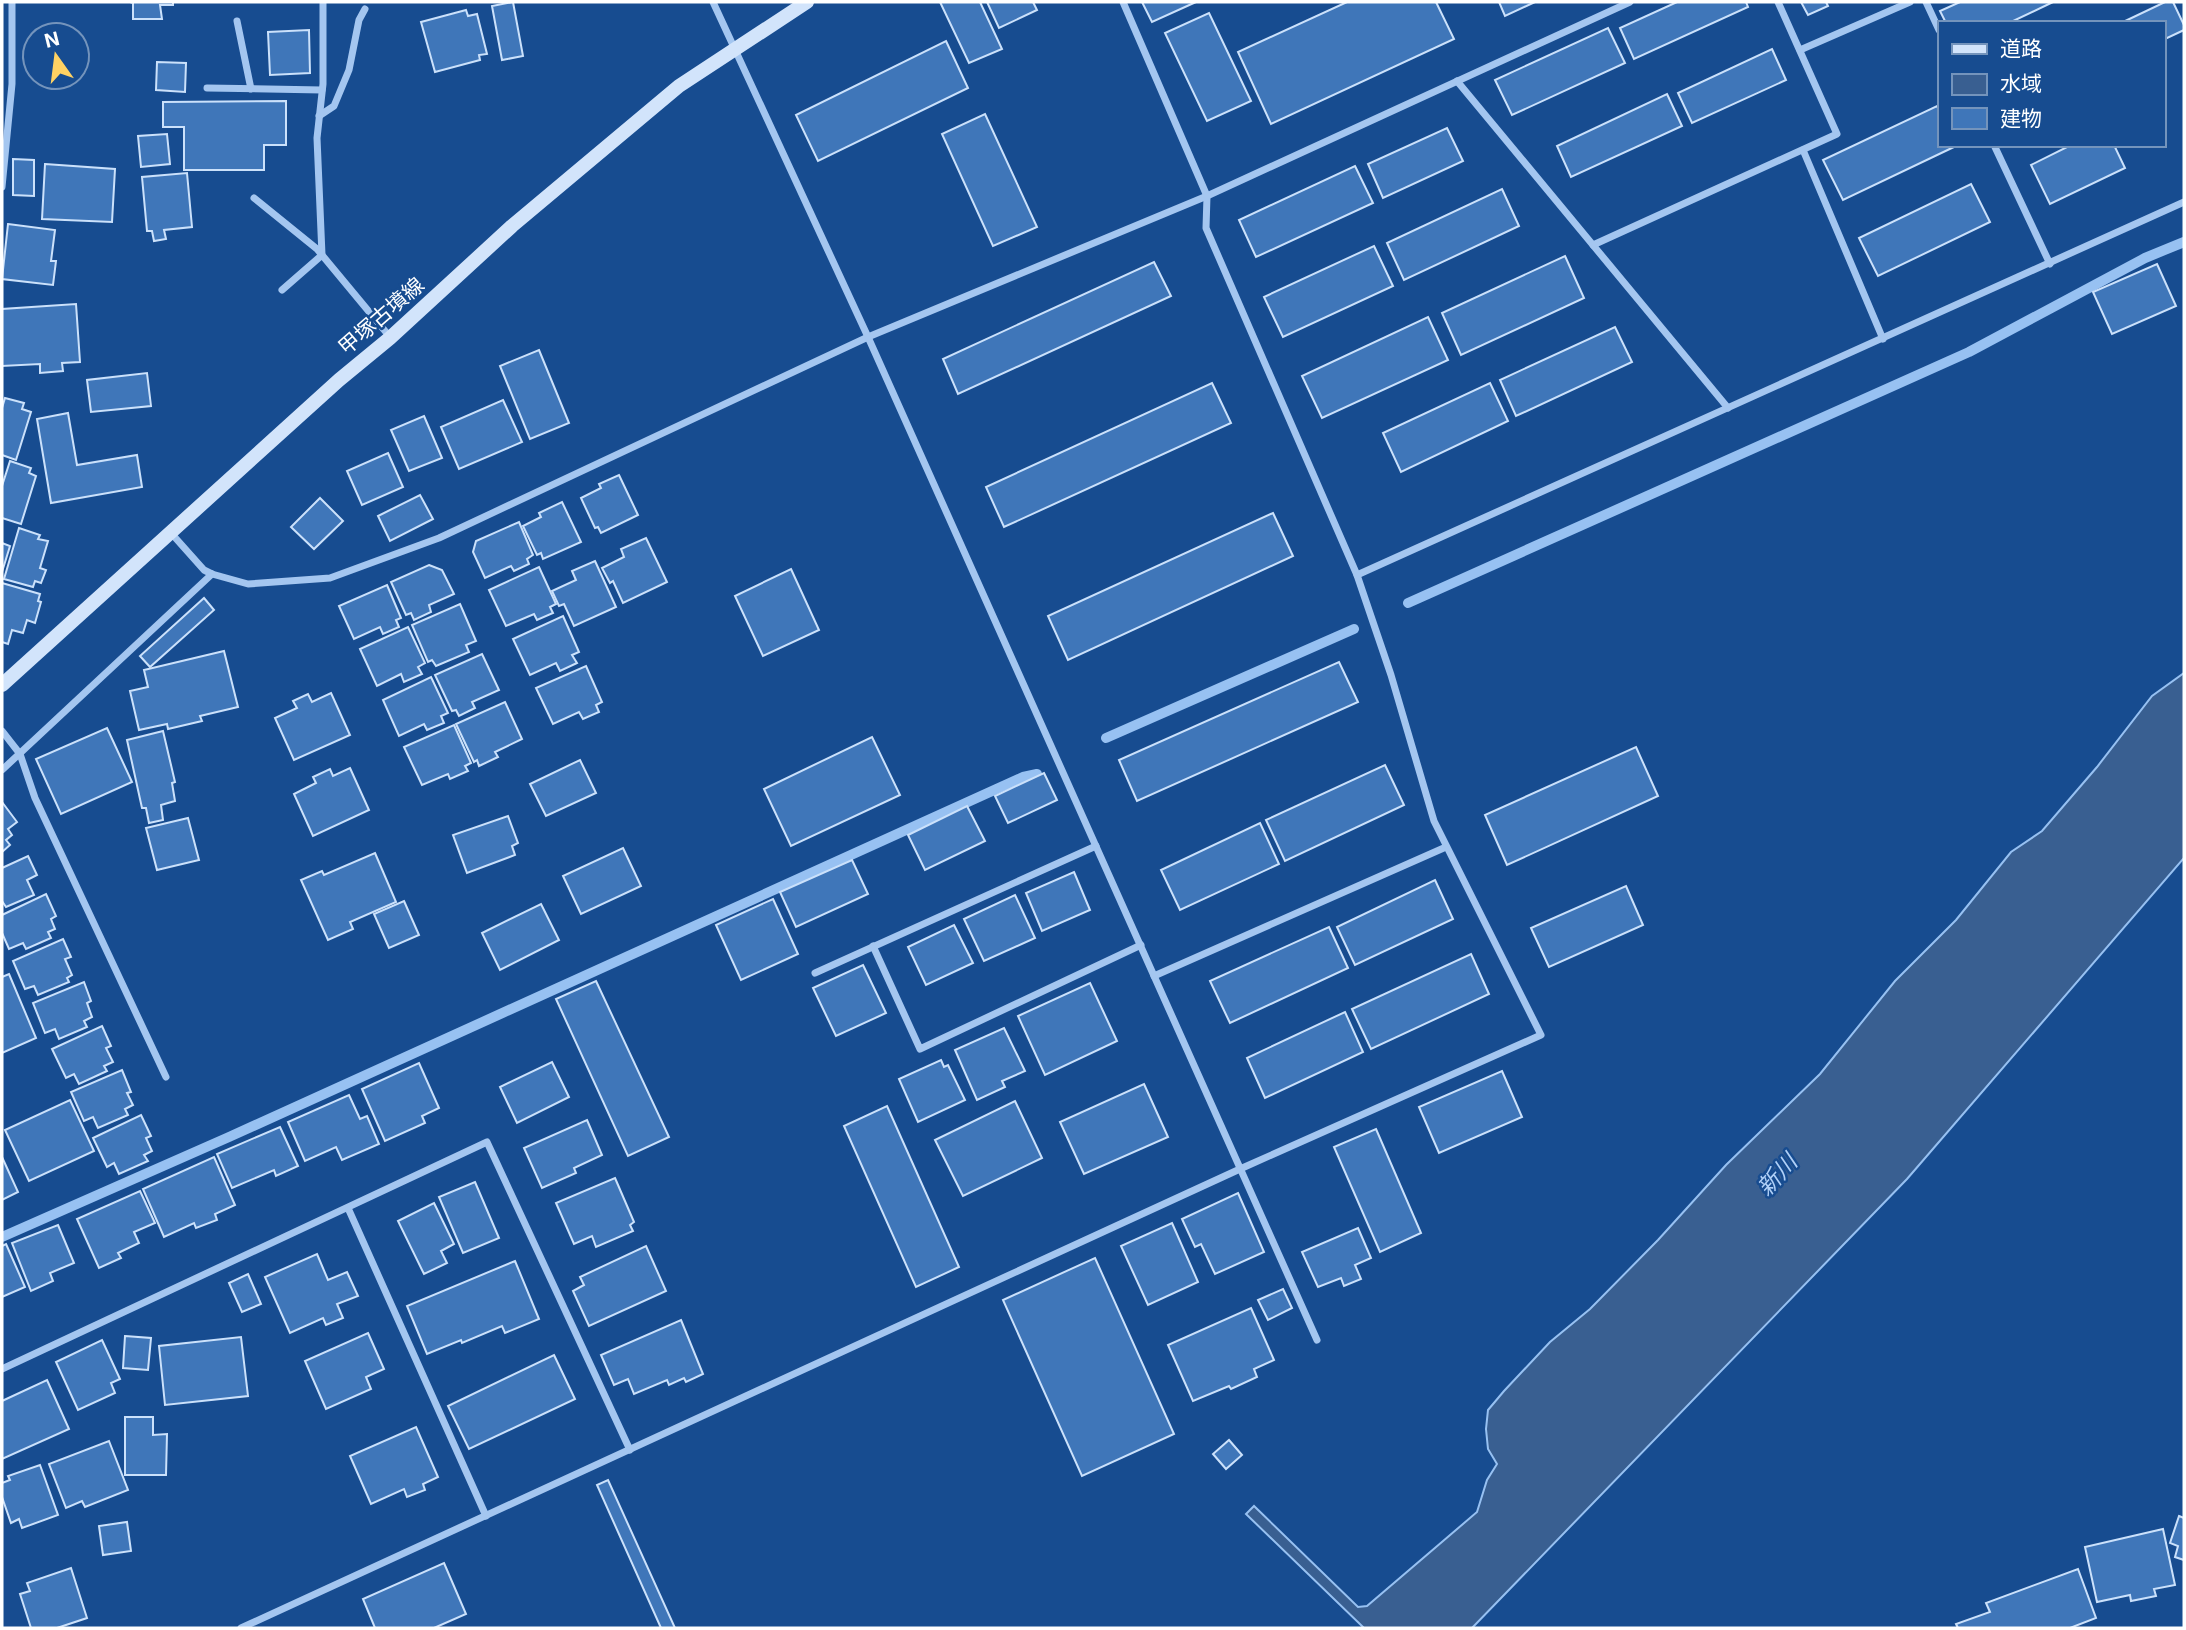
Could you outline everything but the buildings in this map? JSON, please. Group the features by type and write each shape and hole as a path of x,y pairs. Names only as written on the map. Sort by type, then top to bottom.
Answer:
{"main road":[{"name":"甲塚古墳線","path":"2,685 512,226 679,86 807,2"}],"street":[{"path":"2,187 12,84 12,2"},
{"path":"322,255 318,187 323,2"},
{"path":"713,2 868,337 1317,1340"},
{"path":"241,1628 1240,1169 1541,1035 1434,821 1391,674 1357,575 1206,228 1207,196 1123,2"},
{"path":"171,533 204,570 248,584 330,578 342,574 439,538 868,337 1207,196 1630,2"},
{"path":"1593,245 1837,134 1778,2"},
{"path":"1800,50 1910,2"},
{"path":"1926,2 1938,28"},
{"path":"319,116 334,106 349,70 359,20 365,9"},
{"path":"237,21 251,89"},
{"path":"1457,81 1728,408"},
{"path":"207,88 322,90"},
{"path":"1994,147 2050,264"},
{"path":"1803,150 1883,339"},
{"path":"254,198 322,255 390,338"},
{"path":"1357,575 2184,202"},
{"path":"282,290 322,255"},
{"path":"2,770 212,574"},
{"path":"2,731 20,754 35,798 166,1077"},
{"path":"815,973 1096,846"},
{"path":"1154,976 1446,847"},
{"path":"873,946 920,1049 1141,946"},
{"path":"2,1370 487,1142 630,1450"},
{"path":"348,1208 486,1516"}],"water":[{"name":"新川","path":"2184,673 2184,858 1907,1179 1472,1628 1364,1628 1246,1514 1254,1506 1358,1607 1367,1606 1477,1512 1487,1480 1497,1464 1488,1449 1488,1410 1504,1391 1550,1342 1590,1309 1726,1165 1820,1074 1895,981 1956,920 2011,852 2042,831 2097,767 2152,696"}],"waterway":[{"path":"1408,603 1969,352 2145,258 2184,242"},
{"path":"1106,738 1354,629"},
{"path":"2,1237 1023,777 1037,774"}]}
